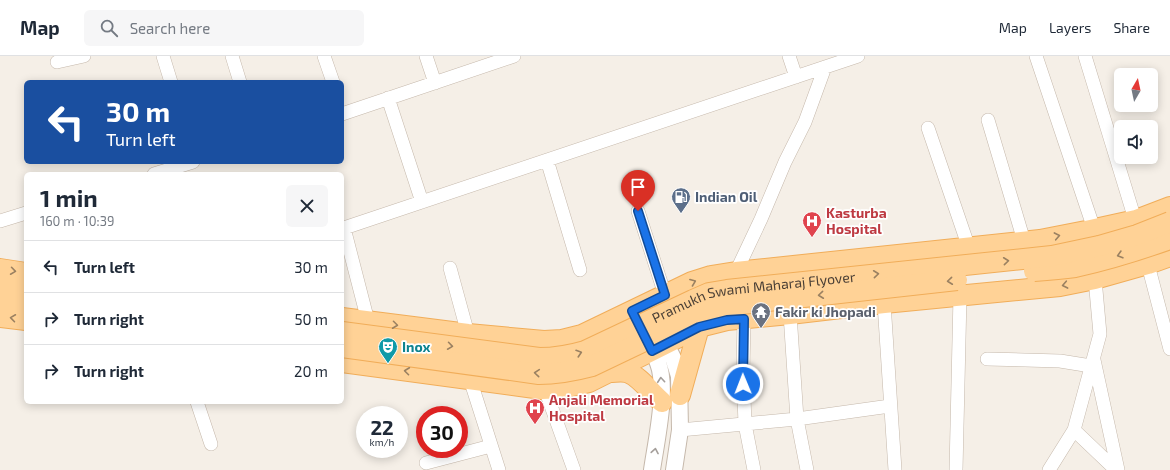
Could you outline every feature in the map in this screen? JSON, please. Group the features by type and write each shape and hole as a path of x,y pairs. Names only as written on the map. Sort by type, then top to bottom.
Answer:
{"main road":[{"path":"344,318 468,334 544,341 562,340 582,335 692,282 711,276 736,272 1040,240 1136,220 1170,207"},
{"name":"Pramukh Swami Maharaj Flyover","path":"344,332 539,358 557,358 585,351 709,293 1052,256 1099,246 1137,235 1170,222"},
{"name":"Pramukh Swami Maharaj Flyover","path":"344,347 539,374 572,372 592,366 707,311 717,308 1074,267 1143,249 1170,239"},
{"path":"344,362 545,389 563,388 590,382 699,327 727,320 1060,286 1095,279 1170,256"},
{"path":"0,269 24,273"},
{"path":"0,285 24,289"},
{"path":"0,300 24,304"},
{"path":"0,317 24,320"},
{"path":"680,395 699,327"},
{"path":"610,372 622,371 629,373 662,402"}],"street":[{"path":"57,62 84,56"},
{"path":"163,56 170,80"},
{"path":"232,56 239,80"},
{"path":"324,56 332,80"},
{"path":"426,56 435,83"},
{"path":"344,112 514,56"},
{"path":"789,56 796,77"},
{"path":"368,322 344,228 858,56"},
{"path":"1036,56 1094,229"},
{"path":"1084,56 1136,220 1170,349"},
{"path":"736,272 761,219 785,162 805,122 825,67"},
{"path":"388,98 422,202"},
{"path":"988,120 1024,241"},
{"path":"928,128 969,248"},
{"path":"547,160 580,270"},
{"path":"160,172 186,164"},
{"path":"638,211 665,295"},
{"path":"0,221 24,214"},
{"path":"450,268 468,334"},
{"path":"1049,470 1074,430 1100,334 1095,279"},
{"path":"956,470 960,296"},
{"path":"884,303 895,470"},
{"path":"639,307 660,347 674,360 679,376 680,430 674,470"},
{"path":"790,314 797,419 807,470"},
{"path":"744,319 743,371 745,424 754,470"},
{"path":"652,470 662,402 662,381 659,364 660,347"},
{"path":"986,359 1060,362 1092,361"},
{"path":"1092,361 1117,470"},
{"path":"470,379 499,470"},
{"path":"545,389 574,470"},
{"path":"198,404 211,444"},
{"path":"680,430 797,419 890,406"},
{"path":"1074,430 1117,470"},
{"path":"426,463 492,446"}],"place":[{"name":"Indian Oil","path":"681,214"},
{"name":"Kasturba Hospital","path":"812,238"},
{"name":"Fakir ki Jhopadi","path":"761,329"},
{"name":"Inox","path":"388,364"},
{"name":"Anjali Memorial Hospital","path":"535,425"}],"route":[{"path":"638,211 665,295 632,311 652,351 699,327 727,320 744,319 743,384"}]}
